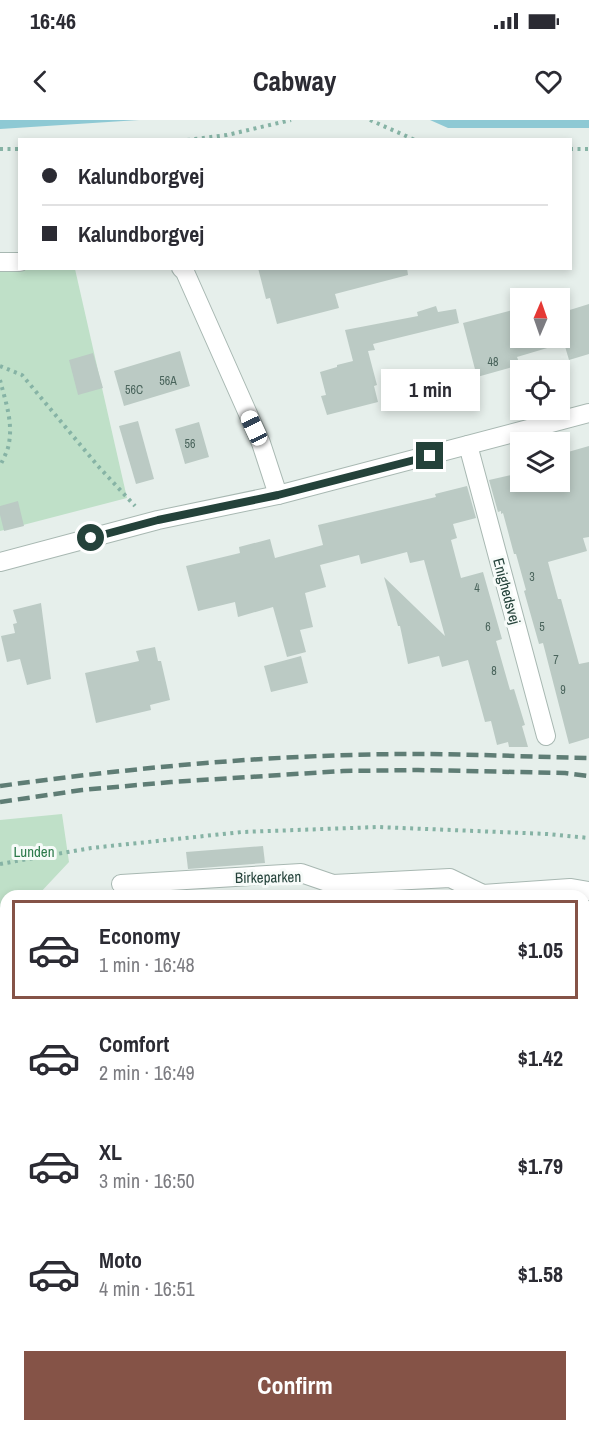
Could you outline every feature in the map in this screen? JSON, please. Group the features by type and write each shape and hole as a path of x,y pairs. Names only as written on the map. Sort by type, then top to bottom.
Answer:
{"street":[{"path":"0,262 18,262"},
{"path":"183,270 261,443 278,495"},
{"path":"0,562 150,522 278,495 589,413"},
{"name":"Enighedsvej","path":"468,445 546,736"},
{"name":"Birkeparken","path":"121,885 301,873 333,884 450,878 475,890"}],"path":[{"path":"202,138 227,135 291,120"},
{"path":"370,120 411,138"},
{"path":"572,148 589,149"},
{"path":"0,149 18,149"},
{"path":"0,366 22,375 98,466 150,522"},
{"path":"0,380 9,416 10,431 9,445 0,466"},
{"path":"0,864 91,848 242,832 378,826 589,838"}],"green space":[{"path":"0,261 18,267 18,270 75,270 127,498 0,531"},
{"name":"Lunden","path":"62,814 69,862 43,890 0,890 0,820"}],"water":[{"path":"0,120 139,120 0,129"},
{"path":"430,120 589,120 589,128 448,128"}],"building":[{"path":"259,270 407,270 408,275 335,294 339,308 277,324 270,298 266,299"},
{"path":"589,304 589,354 569,360 565,348 570,348 570,310"},
{"path":"436,306 438,312 456,309 459,323 373,344 375,350 368,351 377,385 374,386 378,402 327,415 321,396 326,395 320,372 353,361 345,330 418,316 417,312"},
{"path":"510,311 510,348 547,348 517,357 518,360 510,360 510,368 477,377 463,323"},
{"path":"180,351 190,386 124,406 114,371"},
{"path":"93,353 103,388 78,395 69,360"},
{"path":"138,421 154,479 136,484 119,426"},
{"path":"199,422 209,457 185,464 175,429"},
{"path":"589,446 589,537 583,538 587,551 548,562 579,664 589,662 589,738 569,744 543,643 539,644 516,554 514,554 503,513 498,512 489,480 510,475 510,492 570,492 570,451"},
{"path":"467,486 476,518 453,524 457,538 451,540 461,578 483,572 502,639 496,641 510,690 514,689 525,725 522,726 528,747 509,747 508,742 497,745 491,721 485,722 468,660 442,667 439,656 408,664 400,626 398,626 384,577 445,636 424,560 410,563 407,552 361,564 359,555 320,565 326,587 305,593 313,627 300,630 306,652 287,657 273,607 238,617 235,602 198,611 186,566 240,553 239,547 270,539 275,558 323,545 318,525 436,497 435,494"},
{"path":"18,501 24,526 4,531 0,506"},
{"path":"41,603 51,679 27,685 20,659 7,662 1,636 15,633 13,624 17,623 13,610"},
{"path":"155,647 158,661 161,661 170,700 150,705 151,710 96,723 85,673 139,661 136,651"},
{"path":"301,656 308,683 271,692 264,666"},
{"path":"263,846 265,863 188,869 186,852"}],"railway":[{"path":"0,786 104,773 312,756 438,754 589,758"},
{"path":"0,802 82,790 343,771 418,770 565,773 589,776"}],"route":[{"path":"91,538 158,520 278,495 430,456"}]}
